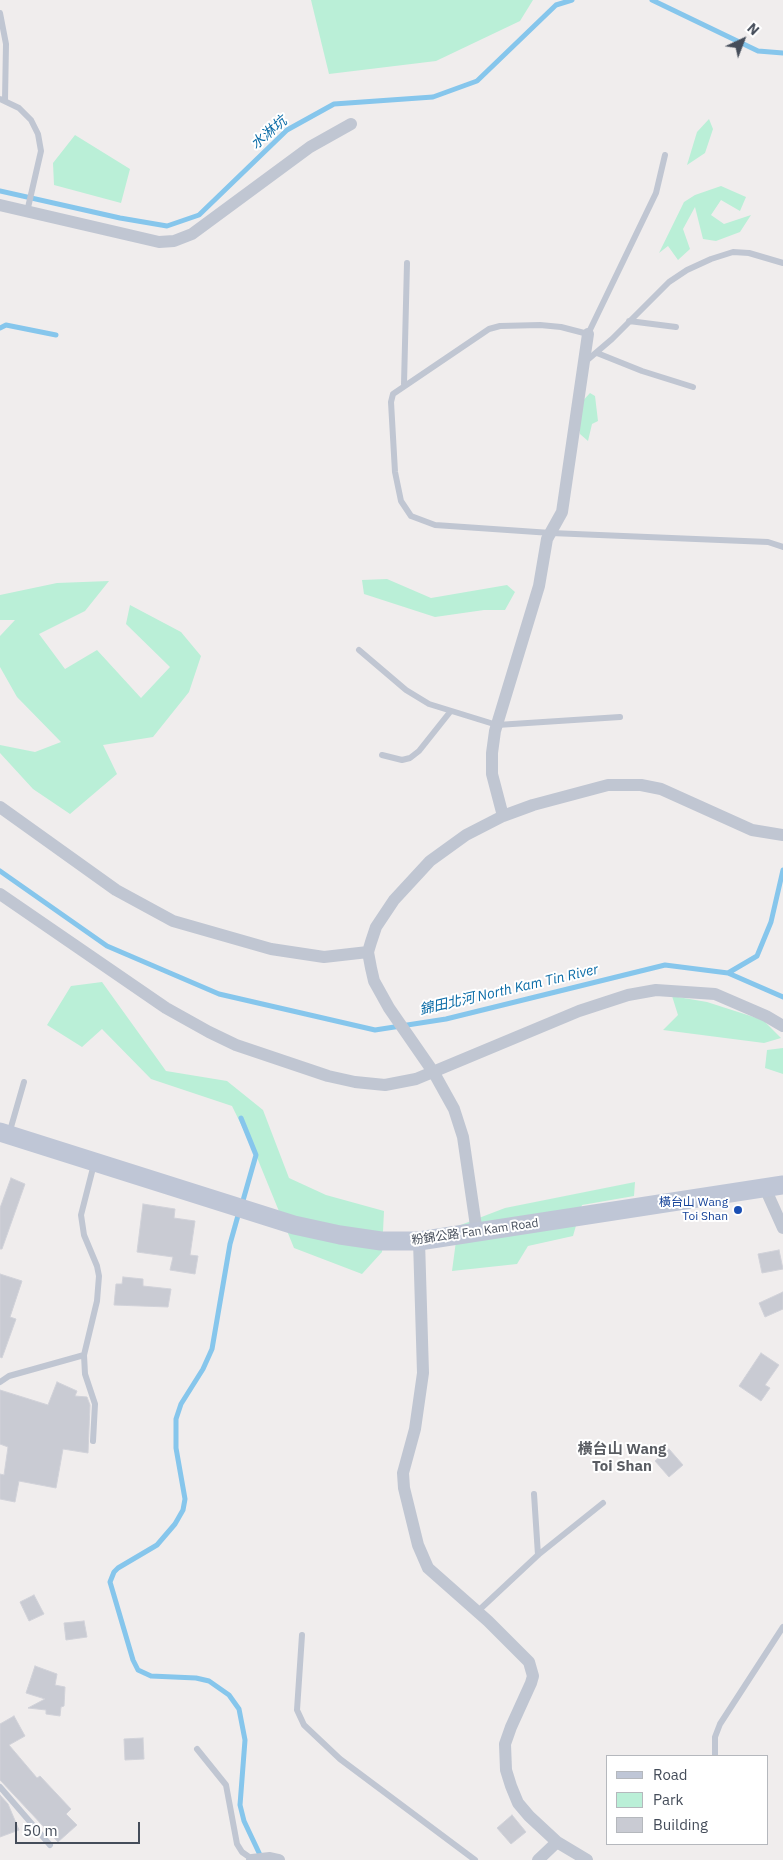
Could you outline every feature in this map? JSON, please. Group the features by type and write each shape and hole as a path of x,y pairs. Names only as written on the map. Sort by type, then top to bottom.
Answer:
{"main road":[{"name":"粉錦公路 Fan Kam Road","path":"4,1134 308,1229 363,1239 418,1241 774,1187"}],"street":[{"path":"0,206 159,242 174,241 192,234 310,147 351,124"},
{"path":"503,816 492,774 492,753 497,725 535,600 544,550 562,512 588,334"},
{"path":"477,1232 459,1124 454,1109 434,1073 389,1008 374,981 368,952 376,927 394,900 412,878 444,849 503,816 533,805 608,785 641,785 680,796 740,825 783,835"},
{"path":"0,807 116,890 173,921 271,949 324,957 368,952"},
{"path":"0,894 166,1008 236,1045 328,1076 373,1085 398,1083 434,1073 579,1011 628,995 656,990 714,994 766,1016 783,1026"},
{"path":"774,1187 783,1228"},
{"path":"418,1241 424,1373 415,1429 403,1473 404,1488 418,1545 428,1568 521,1653 532,1668 531,1683 505,1744 506,1770 518,1803 557,1842 587,1860"},
{"path":"538,1860 557,1842"},
{"path":"252,1859 279,1860"}],"lane":[{"path":"0,13 6,44 2,99 19,108 31,120 40,143 38,167 27,212"},
{"path":"665,155 656,193 588,334 561,327 540,325 495,327 404,384 393,394 391,402 395,472 406,511 421,521 435,525 551,533 768,542 783,547"},
{"path":"584,363 668,282 711,259 734,252 749,253 783,263"},
{"path":"404,384 407,263"},
{"path":"629,321 676,327"},
{"path":"596,352 642,372 693,387"},
{"path":"359,650 406,690 429,704 497,725 620,717"},
{"path":"382,755 402,760 410,758 419,751 450,712"},
{"path":"4,1134 24,1082"},
{"path":"93,1441 96,1404 84,1374 84,1355 99,1287 99,1270 81,1224 82,1207 95,1163"},
{"path":"0,1382 9,1376 84,1355"},
{"path":"534,1494 538,1555"},
{"path":"477,1612 538,1555 603,1503"},
{"path":"715,1755 715,1737 720,1724 783,1627"},
{"path":"302,1634 297,1710 304,1725 340,1758 475,1860"},
{"path":"197,1749 226,1785 236,1844 242,1852 252,1859"},
{"path":"0,1787 50,1845"}],"green space":[{"path":"311,0 533,0 520,21 436,61 329,74"},
{"path":"709,119 713,129 705,153 687,165 697,132"},
{"path":"75,135 130,169 121,203 54,185 53,163"},
{"path":"721,186 746,197 740,211 721,200 711,215 724,224 751,215 740,232 716,241 703,239 695,207 683,229 690,249 678,260 668,246 659,253 684,202 695,195"},
{"path":"590,393 595,396 598,421 592,424 588,441 580,434 578,406"},
{"path":"387,579 431,598 507,585 515,592 505,610 484,610 435,617 364,594 362,580"},
{"path":"109,581 85,611 39,634 65,669 97,650 141,698 170,667 126,624 130,605 181,632 201,656 189,692 153,737 103,745 117,774 70,814 33,789 0,753 0,745 35,752 61,742 17,697 0,667 0,636 15,620 0,620 0,595 57,583"},
{"path":"102,982 166,1071 227,1081 263,1110 289,1178 326,1195 384,1211 382,1252 362,1274 294,1248 256,1155 232,1106 151,1079 102,1029 82,1047 47,1025 71,986"},
{"path":"672,996 707,1002 763,1020 781,1038 764,1043 663,1030 678,1015"},
{"path":"783,1048 783,1074 765,1068 767,1050"},
{"path":"635,1182 634,1196 582,1205 573,1236 528,1246 517,1264 452,1271 458,1226 505,1208"}],"building":[{"path":"11,1178 25,1184 2,1249 0,1249 0,1208"},
{"path":"143,1204 175,1209 174,1218 195,1221 190,1255 198,1256 195,1274 170,1270 173,1257 137,1252"},
{"path":"779,1250 783,1269 762,1273 758,1254"},
{"path":"0,1274 22,1281 10,1317 16,1319 2,1358 0,1357"},
{"path":"123,1277 143,1279 143,1286 171,1289 168,1307 114,1305 116,1284 122,1284"},
{"path":"783,1292 783,1309 765,1317 759,1303"},
{"path":"761,1353 779,1365 765,1385 770,1388 761,1401 739,1386"},
{"path":"57,1382 77,1391 75,1396 87,1397 90,1405 88,1453 63,1449 56,1488 19,1481 15,1502 0,1499 0,1474 4,1475 8,1447 0,1444 0,1390 48,1405"},
{"path":"669,1449 683,1465 669,1477 655,1461"},
{"path":"34,1595 44,1614 29,1621 20,1602"},
{"path":"84,1621 87,1637 66,1640 64,1623"},
{"path":"35,1666 57,1674 55,1685 65,1687 64,1706 61,1707 60,1716 46,1714 46,1710 28,1708 45,1699 26,1693"},
{"path":"14,1716 25,1736 9,1745 37,1778 40,1776 71,1809 66,1814 77,1825 58,1842 0,1780 0,1724"},
{"path":"143,1738 144,1759 125,1760 124,1739"},
{"path":"0,1795 8,1804 19,1830 0,1837"},
{"path":"512,1815 526,1832 511,1844 497,1828"}],"waterway":[{"name":"水淋坑","path":"0,191 120,218 167,226 199,215 287,130 334,104 433,97 477,81 556,5 572,0"},
{"name":"水淋坑","path":"652,0 758,51 783,53"},
{"path":"0,328 6,325 56,335"},
{"path":"728,973 757,956 771,922 783,870"},
{"name":"錦田北河 North Kam Tin River","path":"0,871 107,946 219,994 375,1030 446,1019 665,965 728,973 783,997"},
{"path":"241,1118 256,1155 242,1204"},
{"path":"239,1212 230,1244 212,1349 203,1369 181,1404 176,1419 176,1448 185,1499 183,1510 175,1524 157,1545 118,1568 110,1582 133,1660 138,1670 151,1676 196,1678 209,1681 229,1695 239,1709 245,1740 240,1805 244,1821 261,1857"}],"place":[{"name":"橫台山 Wang Toi Shan","path":"738,1210"}],"district":[{"name":"橫台山 Wang Toi Shan","path":"622,1458"}]}
